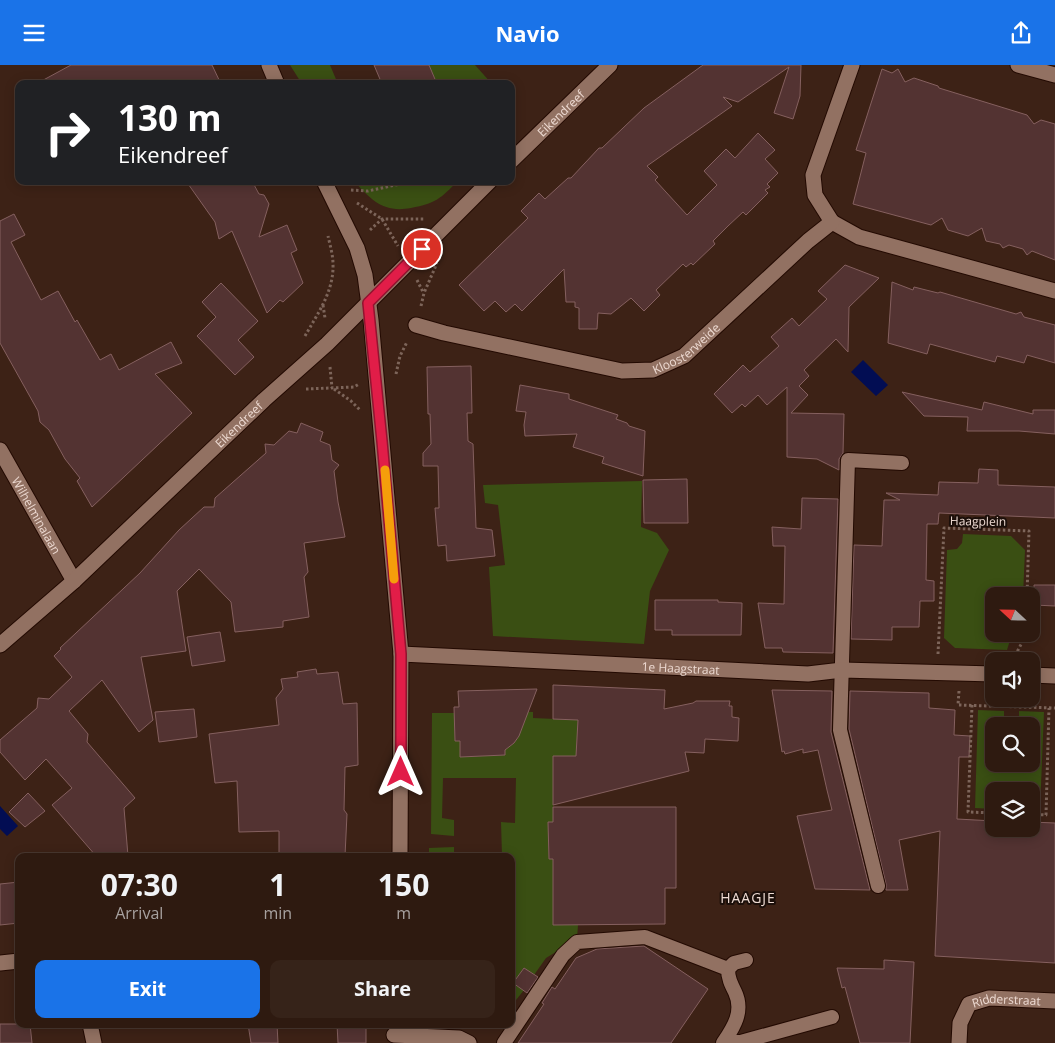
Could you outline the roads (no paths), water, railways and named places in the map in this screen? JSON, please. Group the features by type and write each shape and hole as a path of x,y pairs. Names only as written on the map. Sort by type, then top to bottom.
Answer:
{"street":[{"path":"269,65 276,80"},
{"name":"Eikendreef","path":"515,157 610,65"},
{"path":"852,65 813,175 815,195 832,222 858,237 1055,291"},
{"path":"1018,65 1055,75"},
{"path":"326,185 355,243 363,266 368,303 401,654 400,853"},
{"name":"Eikendreef","path":"0,645 74,581 264,401 328,344 486,185"},
{"name":"Kloosterweide","path":"416,325 444,333 622,371 653,370 684,356 808,241 832,222"},
{"name":"Wilhelminalaan","path":"0,450 74,581"},
{"name":"1e Haagstraat","path":"401,654 808,674 842,670 985,674"},
{"path":"1040,675 1055,676"},
{"path":"0,963 15,961"},
{"name":"Ridderstraat","path":"959,1043 960,1023 969,1003 988,998 1055,1001"},
{"path":"91,1028 94,1043"},
{"path":"394,1034 459,1038 469,1043"}],"lane":[{"path":"878,886 840,730 848,460 902,463"},
{"path":"516,1015 563,955 577,942 646,937 728,969"},
{"path":"728,969 734,963 746,960"},
{"path":"728,969 729,979 736,994 739,1010 738,1018 725,1039 737,1043 832,1017"},
{"path":"504,1043 510,1028"}],"district":[{"name":"HAAGJE","path":"748,897"}]}
